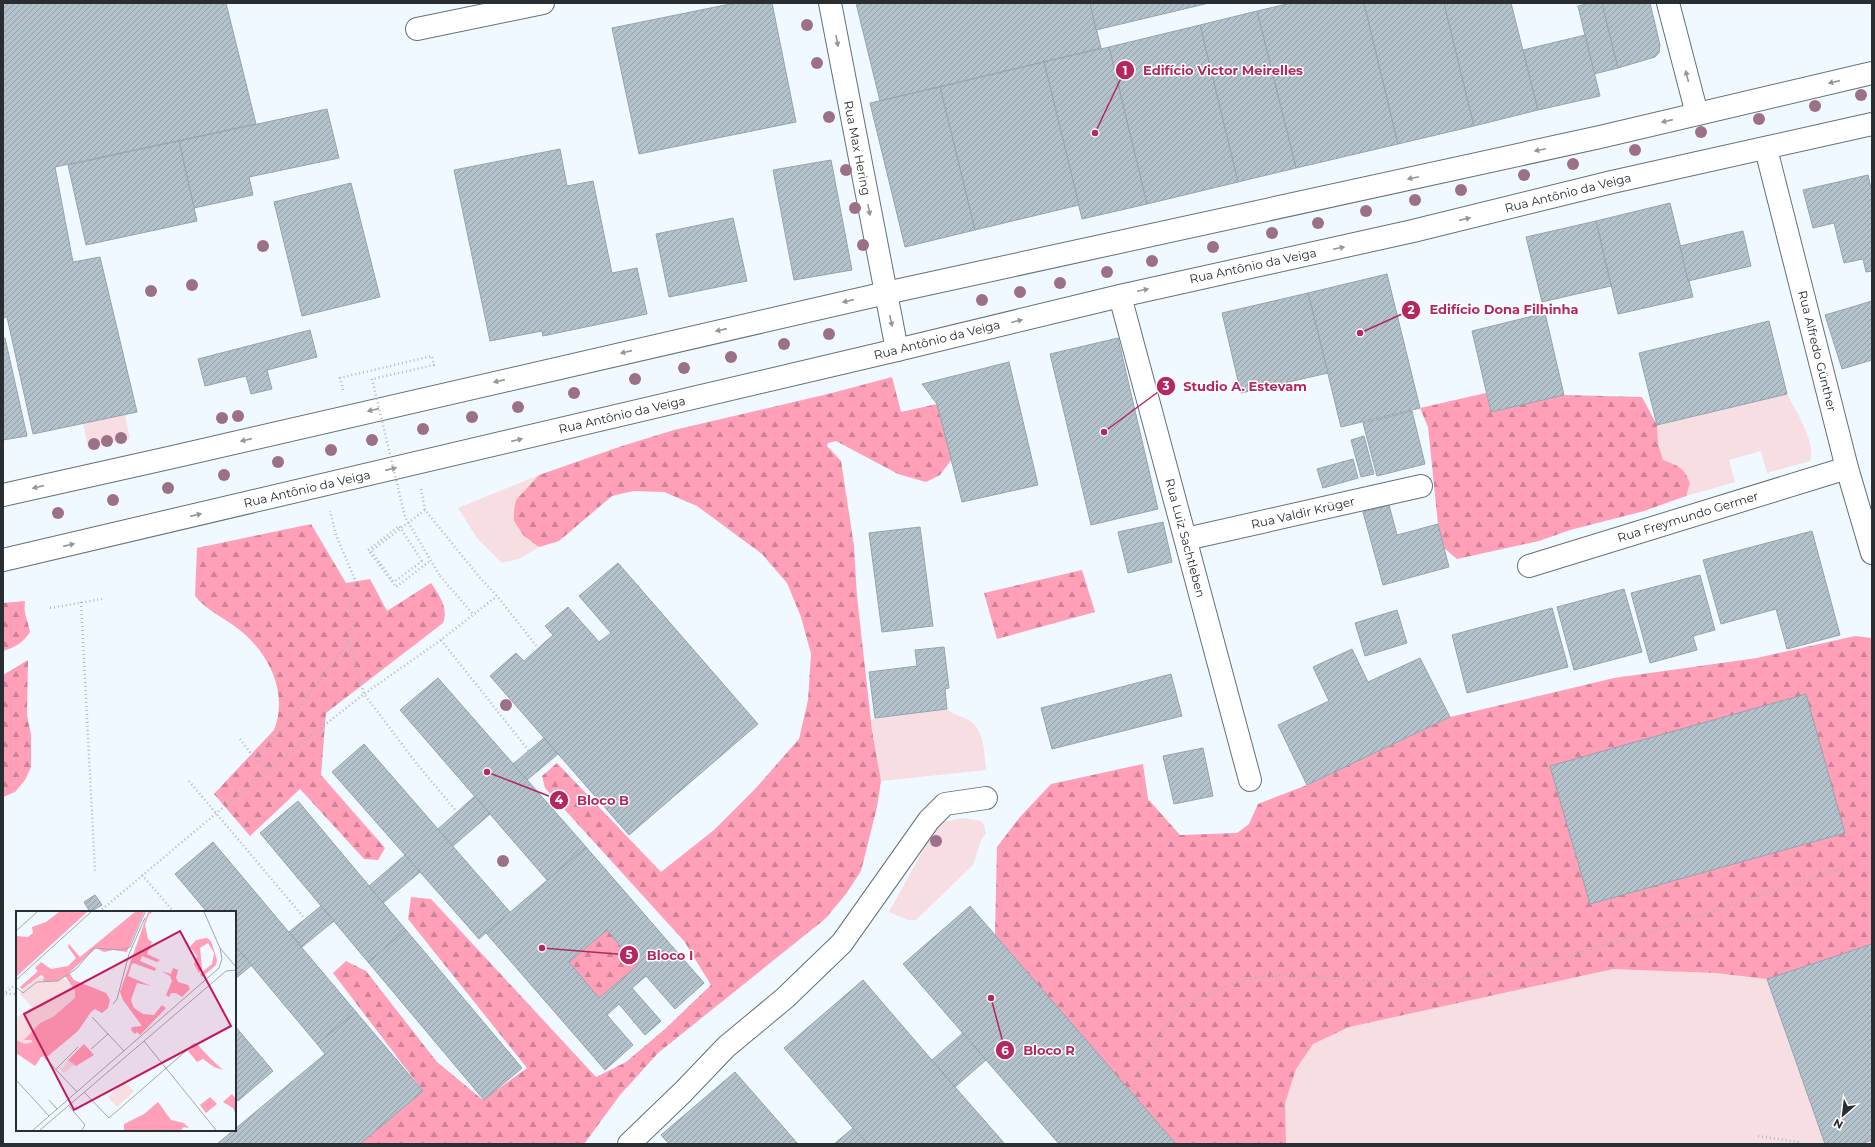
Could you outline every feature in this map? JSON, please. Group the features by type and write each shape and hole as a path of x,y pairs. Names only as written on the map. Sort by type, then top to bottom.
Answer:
{"main road":[{"path":"417,29 543,3"},
{"name":"Rua Max Hering","path":"830,3 897,350"},
{"path":"1668,3 1697,114"},
{"path":"3,495 886,293 1576,142 1872,73"},
{"name":"Rua Antônio da Veiga","path":"3,560 897,350 1120,296 1413,231 1612,182 1766,149 1872,124"},
{"name":"Rua Alfredo Günther","path":"1766,149 1847,468 1872,553"},
{"name":"Rua Luiz Sachtleben","path":"1120,296 1250,780"},
{"name":"Rua Freymundo Germer","path":"1529,566 1847,468"},
{"name":"Rua Valdir Krüger","path":"1186,539 1421,486"},
{"path":"629,1144 683,1092 726,1046 784,998 842,943 934,815 945,804 986,798"}],"path":[{"path":"343,391 340,378 432,356 434,364 372,379 405,517 440,576 473,614"},
{"path":"431,560 396,587 368,550 399,526 422,561 394,582 371,551 425,510 481,579 498,596 538,648"},
{"path":"257,762 349,642 353,625 350,602 356,582 336,535"},
{"path":"100,911 270,768 364,694 441,640 498,596"},
{"path":"50,608 102,599"},
{"path":"81,602 95,871"},
{"path":"441,640 529,751"},
{"path":"349,642 364,694 417,764 457,812"},
{"path":"240,739 257,762 270,768"},
{"path":"189,781 305,919"},
{"path":"1131,1092 1176,1009 1243,979 1285,975 1372,982 1447,982 1543,963 1647,933 1843,868"},
{"path":"142,875 173,911"},
{"path":"3,994 16,984"},
{"path":"3,994 15,994"},
{"path":"1758,1136 1798,1142 1800,1144"}],"shaded area":[{"path":"1787,394 1800,417 1808,436 1811,454 1810,461 1767,473 1761,451 1729,460 1735,482 1686,496 1690,483 1679,467 1663,460 1658,444 1657,425"},
{"path":"125,414 130,439 88,448 83,423"},
{"path":"539,475 516,500 514,521 524,536 539,547 519,559 502,563 477,538 458,508"},
{"path":"1872,680 1872,1144 1274,1144 1285,975"},
{"path":"947,709 973,723 977,729 984,749 986,770 881,781 871,720 875,718"},
{"path":"963,818 981,821 984,825 986,834 980,843 973,865 916,920 908,920 889,912 938,823"}],"green space":[{"path":"892,377 901,412 937,404 952,459 940,475 926,482 898,474 836,441 828,443 827,446 841,461 854,546 857,597 872,730 881,781 877,807 861,871 846,894 825,919 658,1053 620,1095 584,1144 360,1144 423,1091 333,973 346,961 366,971 437,1062 483,1100 527,1068 408,919 411,897 431,899 596,1077 626,1062 665,1029 711,985 684,941 545,788 542,776 557,763 661,872 714,830 755,789 799,739 808,700 811,654 801,617 787,583 762,554 697,506 664,492 633,491 612,496 559,541 539,547 524,536 514,521 516,500 539,475 622,446 674,430 832,393"},
{"path":"1486,393 1491,412 1564,395 1642,397 1657,425 1658,444 1663,460 1683,470 1688,478 1690,483 1686,496 1644,511 1570,530 1539,541 1457,559 1444,548 1438,524 1428,427 1420,408"},
{"path":"311,524 346,583 370,579 387,611 431,583 440,597 445,612 443,623 326,713 321,775 385,848 378,860 364,859 300,789 250,836 214,794 274,730 278,716 279,701 273,673 258,648 248,637 209,609 195,596 197,548"},
{"path":"1082,570 1095,612 997,639 984,593"},
{"path":"25,601 25,613 30,632 25,639 18,644 3,651 3,603"},
{"path":"1855,636 1872,638 1872,944 1767,979 1716,973 1613,969 1349,1027 1313,1044 1296,1069 1285,1103 1286,1144 1176,1144 995,935 997,847 1020,817 1051,784 1143,764 1148,799 1180,835 1237,833 1249,824 1258,804 1307,785 1450,717 1614,678 1757,658"},
{"path":"28,660 27,715 31,735 31,767 25,780 15,792 3,797 3,675"},
{"path":"607,930 637,966 599,998 569,962"}],"building":[{"path":"3,3 226,3 256,124 55,167 73,262 100,257 137,412 33,434 7,317 3,318"},
{"path":"735,3 772,3 796,122 639,154 612,28"},
{"path":"856,3 1090,3 1101,48 880,101"},
{"path":"1090,3 1209,3 1096,30"},
{"path":"1291,3 1364,3 1398,144 1296,168 1257,11"},
{"path":"1364,3 1444,3 1474,126 1398,144"},
{"path":"1444,3 1511,3 1538,110 1474,126"},
{"path":"1590,3 1602,3 1618,68 1594,74 1578,6"},
{"path":"1602,3 1650,3 1660,45 1659,53 1655,57 1618,68"},
{"path":"1257,11 1296,168 1238,182 1200,25"},
{"path":"1200,25 1238,182 1147,204 1109,47"},
{"path":"1585,35 1600,96 1538,110 1523,50"},
{"path":"1109,47 1147,204 1082,219 1044,62"},
{"path":"1044,62 1079,205 975,230 940,87"},
{"path":"940,87 975,230 905,247 870,103"},
{"path":"327,109 339,158 249,177 253,195 194,208 179,141"},
{"path":"179,141 197,221 86,245 68,165"},
{"path":"560,149 567,186 593,181 612,273 637,268 647,314 543,336 542,331 490,341 454,170"},
{"path":"831,160 852,270 794,280 773,170"},
{"path":"1868,175 1872,192 1872,271 1866,272 1863,259 1844,263 1834,223 1813,228 1803,190"},
{"path":"351,183 380,297 302,316 274,202"},
{"path":"1670,203 1693,297 1618,314 1596,221"},
{"path":"733,218 747,281 669,297 656,234"},
{"path":"1596,221 1611,286 1542,302 1526,237"},
{"path":"1743,231 1751,266 1688,281 1680,246"},
{"path":"1387,274 1420,408 1341,427 1308,293"},
{"path":"1308,293 1328,373 1241,393 1222,313"},
{"path":"1872,301 1872,360 1842,369 1825,315"},
{"path":"1545,313 1564,395 1491,412 1472,331"},
{"path":"1769,321 1787,394 1657,425 1639,353"},
{"path":"310,330 317,357 267,370 272,389 251,394 246,376 205,386 198,359"},
{"path":"3,338 5,338 27,436 3,440"},
{"path":"1118,338 1158,509 1091,525 1050,354"},
{"path":"1009,362 1038,485 962,502 937,404 922,384"},
{"path":"1412,411 1425,464 1377,476 1363,423"},
{"path":"1364,436 1374,474 1361,477 1351,440"},
{"path":"1353,459 1358,478 1323,488 1317,469"},
{"path":"1389,505 1397,535 1438,524 1449,567 1383,585 1363,512"},
{"path":"1163,522 1172,562 1128,573 1118,532"},
{"path":"920,527 933,626 882,632 869,533"},
{"path":"1812,531 1840,635 1787,649 1776,609 1721,624 1703,560"},
{"path":"618,563 758,724 629,835 490,676 516,653 524,661 553,635 545,626 568,607 599,642 611,633 579,596"},
{"path":"1700,575 1715,630 1693,636 1697,650 1650,663 1631,593"},
{"path":"1624,589 1642,652 1574,670 1557,607"},
{"path":"1552,608 1568,667 1467,693 1452,635"},
{"path":"1397,610 1407,643 1365,656 1355,623"},
{"path":"944,647 949,688 945,689 947,709 875,718 869,672 917,666 915,650"},
{"path":"1352,649 1368,682 1420,658 1450,717 1307,785 1278,725 1329,701 1313,667"},
{"path":"1171,674 1182,716 1052,749 1041,708"},
{"path":"438,678 586,847 547,880 400,710"},
{"path":"1806,694 1845,833 1590,904 1550,766"},
{"path":"544,738 558,754 527,780 513,764"},
{"path":"364,744 510,912 479,939 332,772"},
{"path":"1203,748 1213,796 1174,804 1163,756"},
{"path":"475,796 490,814 453,846 438,829"},
{"path":"298,801 406,930 368,962 260,833"},
{"path":"213,842 356,1012 317,1044 236,947 236,911 206,911 175,874"},
{"path":"586,847 704,983 675,1009 646,976 632,988 661,1021 645,1035 619,1004 607,1015 633,1045 605,1070 486,933","holes":["607,930 637,966 599,998 569,962"]},
{"path":"405,855 420,872 383,903 369,886"},
{"path":"95,895 102,905 89,911 84,902"},
{"path":"321,906 334,921 302,947 289,932"},
{"path":"970,906 1176,1144 1059,1144 986,1060 903,964"},
{"path":"406,930 522,1068 484,1100 368,962"},
{"path":"1872,944 1872,1140 1860,1144 1825,1144 1767,979"},
{"path":"236,947 252,965 236,978"},
{"path":"863,980 1005,1144 868,1144 853,1128 784,1048"},
{"path":"356,1012 423,1091 360,1144 217,1144 233,1131 236,1131 236,1128 325,1054 317,1044"},
{"path":"236,1027 273,1071 238,1101 236,1098"},
{"path":"963,1033 986,1060 955,1087 932,1060"},
{"path":"735,1072 798,1144 669,1144 661,1135"},
{"path":"853,1128 868,1144 834,1144"}],"place":[{"name":"Edifício Victor Meirelles","path":"1095,133"},
{"name":"Edifício Dona Filhinha","path":"1360,333"},
{"name":"Studio A. Estevam","path":"1104,432"},
{"name":"Bloco B","path":"487,772"},
{"name":"Bloco I","path":"542,948"},
{"name":"Bloco R","path":"991,998"}]}
